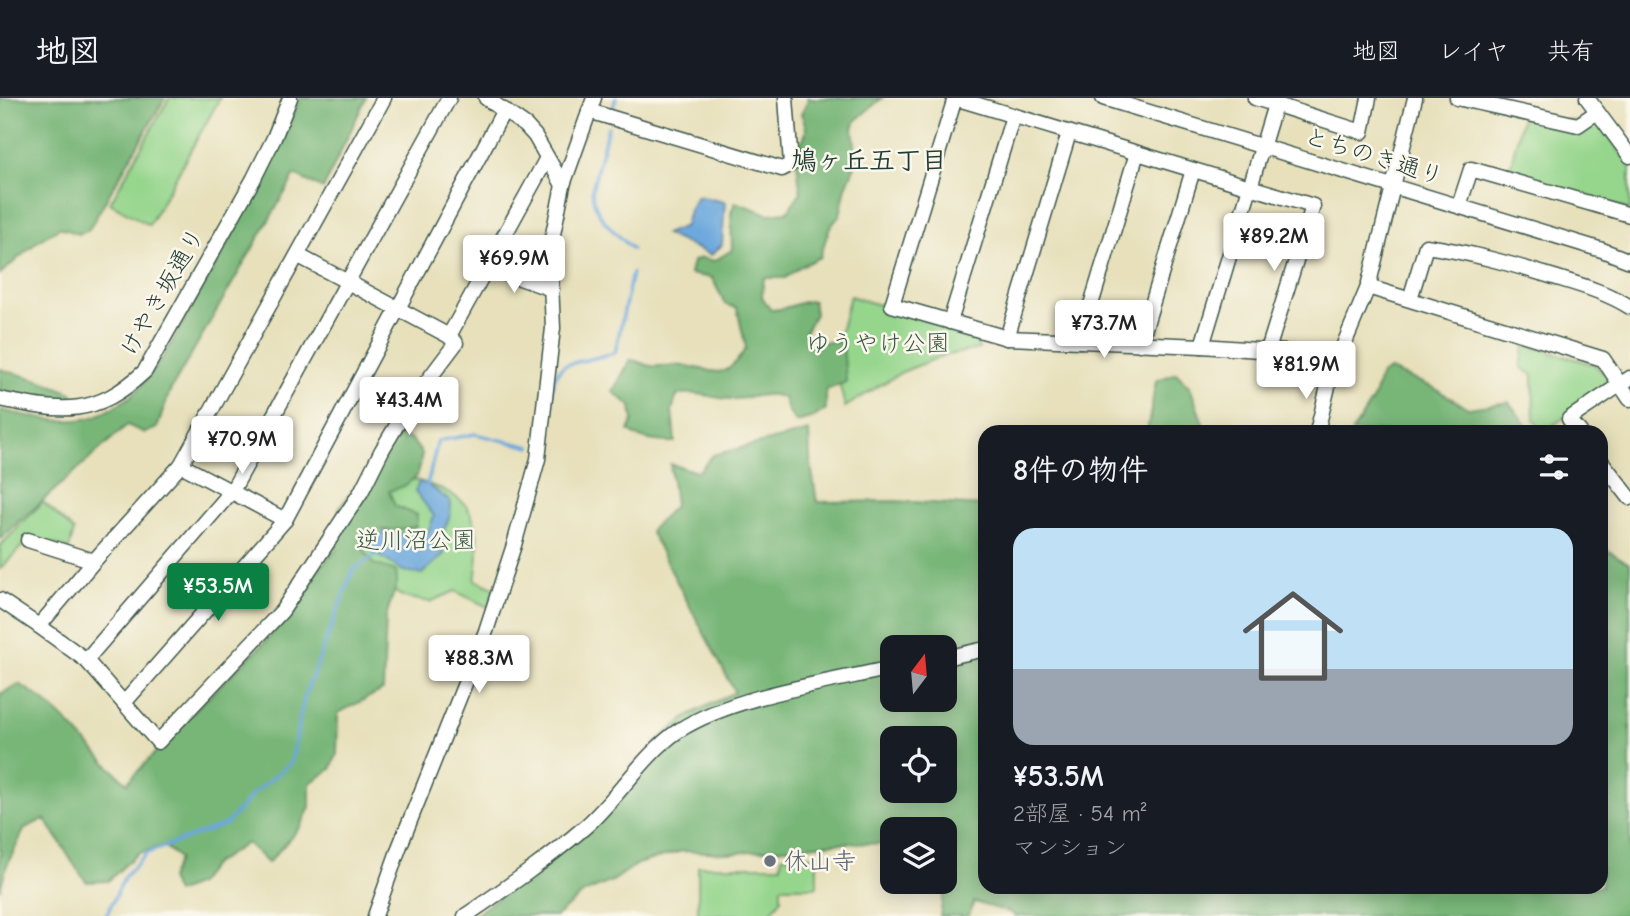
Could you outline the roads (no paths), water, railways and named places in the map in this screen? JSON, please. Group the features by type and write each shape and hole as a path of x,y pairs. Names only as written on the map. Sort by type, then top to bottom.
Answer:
{"street":[{"name":"けやき坂通り","path":"0,399 52,410 76,409 92,405 128,387 145,370 253,180 274,138 289,98"},
{"path":"39,626 181,465 384,98"},
{"path":"86,660 232,491 449,98"},
{"path":"486,98 526,126 535,136 562,185"},
{"path":"375,916 399,848 486,631 529,493 538,459 550,362 552,239 562,185 592,105 782,169 791,164 786,98"},
{"path":"1268,350 1313,206 955,98 892,305 1007,338 1202,346 1329,355 1338,358"},
{"name":"とちのき通り","path":"1104,98 1602,250 1630,261"},
{"path":"1255,98 1276,101 1362,132 1368,98"},
{"path":"1319,425 1338,358 1368,287 1415,98"},
{"path":"1457,98 1578,125 1597,112"},
{"path":"1587,98 1630,156"},
{"path":"1202,346 1276,101"},
{"path":"124,703 285,520 504,110"},
{"path":"950,321 1013,116"},
{"path":"1007,338 1069,133"},
{"path":"1080,341 1137,153"},
{"path":"449,336 547,158"},
{"path":"1459,206 1471,169 1630,215"},
{"path":"1140,344 1193,170"},
{"path":"1410,299 1426,246 1466,252 1539,272 1603,293 1630,307"},
{"path":"0,600 86,660 158,742 282,611 361,492 407,408 456,343 449,336 297,255"},
{"path":"487,267 552,289"},
{"path":"1368,287 1603,359 1625,382 1630,399"},
{"path":"1574,425 1569,419 1625,382"},
{"path":"181,465 285,520"},
{"path":"1608,470 1630,498"},
{"path":"28,540 94,561"},
{"path":"957,655 978,651"},
{"path":"465,916 586,826 677,731 703,717 733,706 880,671"}],"water":[{"path":"697,196 725,202 722,245 711,255 665,234 685,226 689,210"},
{"path":"419,482 427,484 451,502 450,515 443,533 444,554 422,574 403,571 372,551 374,541 384,532 428,532 434,516 415,491"}],"waterway":[{"path":"612,111 616,98"},
{"path":"608,127 592,190 593,200 606,223 632,249"},
{"path":"551,410 553,386 560,369 565,365 615,353 632,273"},
{"path":"427,485 438,441 475,434 531,447"},
{"path":"106,916 125,876 147,853 226,824 256,791 291,763 304,698 353,570 379,553"}],"place":[{"name":"休山寺","path":"770,861"}],"district":[{"name":"鳩ヶ丘五丁目","path":"869,160"}],"park label":[{"name":"ゆうやけ公園","path":"878,343"},
{"name":"逆川沼公園","path":"416,540"}]}
